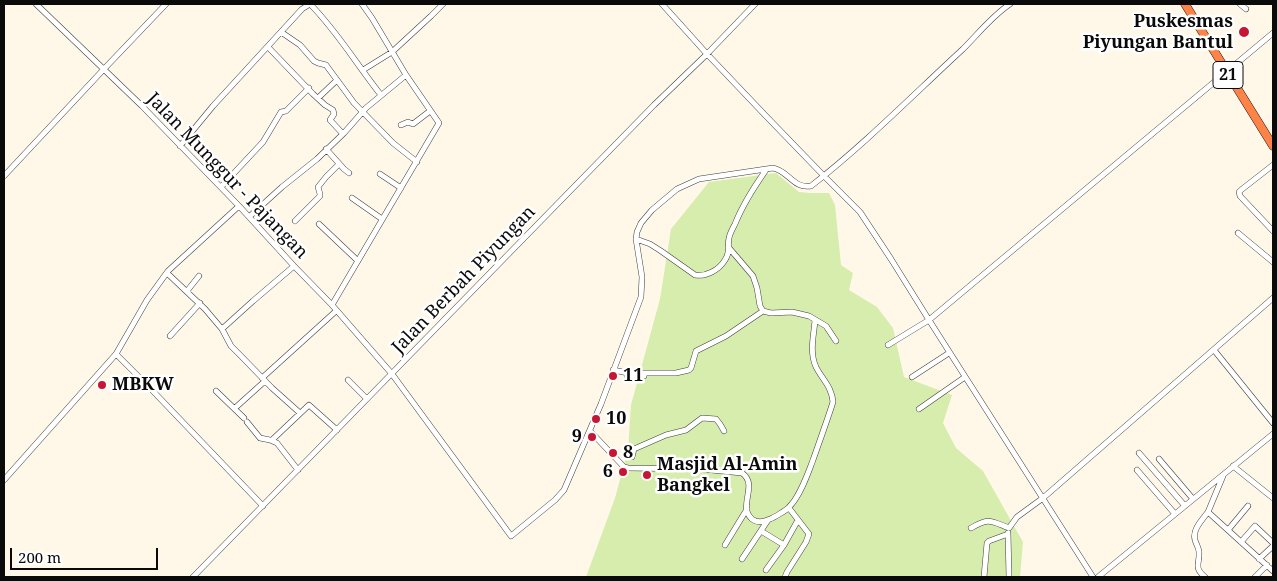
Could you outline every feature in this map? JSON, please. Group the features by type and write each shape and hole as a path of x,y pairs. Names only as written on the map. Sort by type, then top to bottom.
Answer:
{"highway":[{"name":"21","path":"1185,4 1273,146"}],"street":[{"name":"Jalan Munggur - Pajangan","path":"36,4 142,106 332,305 392,374 511,536 561,495 590,432"},
{"path":"4,176 166,4"},
{"path":"180,146 213,106 302,9 310,4 322,15 381,95"},
{"path":"332,305 439,123 406,75 362,4"},
{"path":"363,70 392,52 444,4"},
{"path":"662,4 707,54 860,212 1093,577"},
{"name":"Jalan Berbah Piyungan","path":"193,577 654,105 756,4"},
{"path":"997,4 1002,9"},
{"path":"815,320 812,349 814,362 833,396 833,402 799,494 789,508 768,520 762,522 752,519 746,502 750,482 742,473 701,469 624,467 590,432 641,297 642,277 636,240 637,232 641,223 652,210 677,189 699,179 774,168 780,169 789,179 801,186 812,186 884,124 1002,9 1010,4"},
{"path":"1240,4 1246,10"},
{"path":"281,32 300,45 314,61 326,65 354,103 393,143 417,162"},
{"path":"888,345 928,320 1273,33"},
{"path":"268,47 318,98 333,110 334,114 330,120 343,134"},
{"path":"249,217 310,165 343,134 362,111 406,75"},
{"path":"318,98 337,80"},
{"path":"221,187 263,142 281,112 286,111 309,88"},
{"path":"401,125 408,122 413,124 430,110"},
{"path":"326,149 349,173"},
{"path":"294,221 320,196 318,187 340,164"},
{"path":"1273,165 1241,190 1239,194 1273,231"},
{"path":"636,240 650,244 662,251 695,275 701,276 710,273 725,260 730,249 729,238 737,218 766,170"},
{"path":"380,174 401,188"},
{"path":"352,198 382,220"},
{"path":"4,480 116,354 147,300 167,273 239,206"},
{"path":"319,224 358,261"},
{"path":"1238,233 1273,262"},
{"path":"730,249 753,276 760,306 763,311 771,313 792,312 809,316 826,326 836,341"},
{"path":"222,329 294,266"},
{"path":"167,273 200,303 222,329 231,346 300,413"},
{"path":"187,291 198,276"},
{"path":"984,577 987,543 1008,531 1017,517 1043,498 1273,298"},
{"path":"170,336 200,303"},
{"path":"235,408 336,311"},
{"path":"613,372 676,373 689,370 696,350 726,336 763,311"},
{"path":"1214,350 1273,423"},
{"path":"912,377 950,353"},
{"path":"116,354 263,506"},
{"path":"613,372 634,377 644,376"},
{"path":"919,409 965,377"},
{"path":"348,380 367,399"},
{"path":"216,391 235,408 260,438 277,443 298,470"},
{"path":"272,440 309,405 337,430"},
{"path":"632,457 634,449 666,435 686,430 702,418 716,419 724,431"},
{"path":"1098,577 1273,434"},
{"path":"1139,453 1185,506"},
{"path":"1159,459 1194,499"},
{"path":"1233,466 1273,498"},
{"path":"1137,470 1175,514"},
{"path":"1205,577 1198,568 1200,551 1194,535 1196,528 1208,512 1224,474"},
{"path":"1228,530 1248,506"},
{"path":"725,545 747,508"},
{"path":"785,577 809,537 808,532 789,508"},
{"path":"1208,512 1273,571"},
{"path":"742,559 768,520"},
{"path":"766,570 784,545 798,520"},
{"path":"971,528 985,521 990,521 1008,531"},
{"path":"1240,542 1255,526 1273,545 1259,559"},
{"path":"761,531 784,545"},
{"path":"1008,531 1009,577"},
{"path":"1255,577 1266,565"}],"green space":[{"path":"776,173 799,192 829,193 835,205 841,265 853,273 849,290 877,307 893,328 904,377 952,395 943,423 956,448 983,471 1023,542 1020,577 586,577 615,498 628,450 631,405 660,299 671,229 709,182"}],"place":[{"name":"Puskesmas Piyungan Bantul","path":"1244,32"},
{"name":"11","path":"613,376"},
{"name":"MBKW","path":"102,385"},
{"name":"10","path":"596,419"},
{"name":"9","path":"592,437"},
{"name":"8","path":"613,453"},
{"name":"6","path":"623,472"},
{"name":"Masjid Al-Amin Bangkel","path":"647,475"}]}
